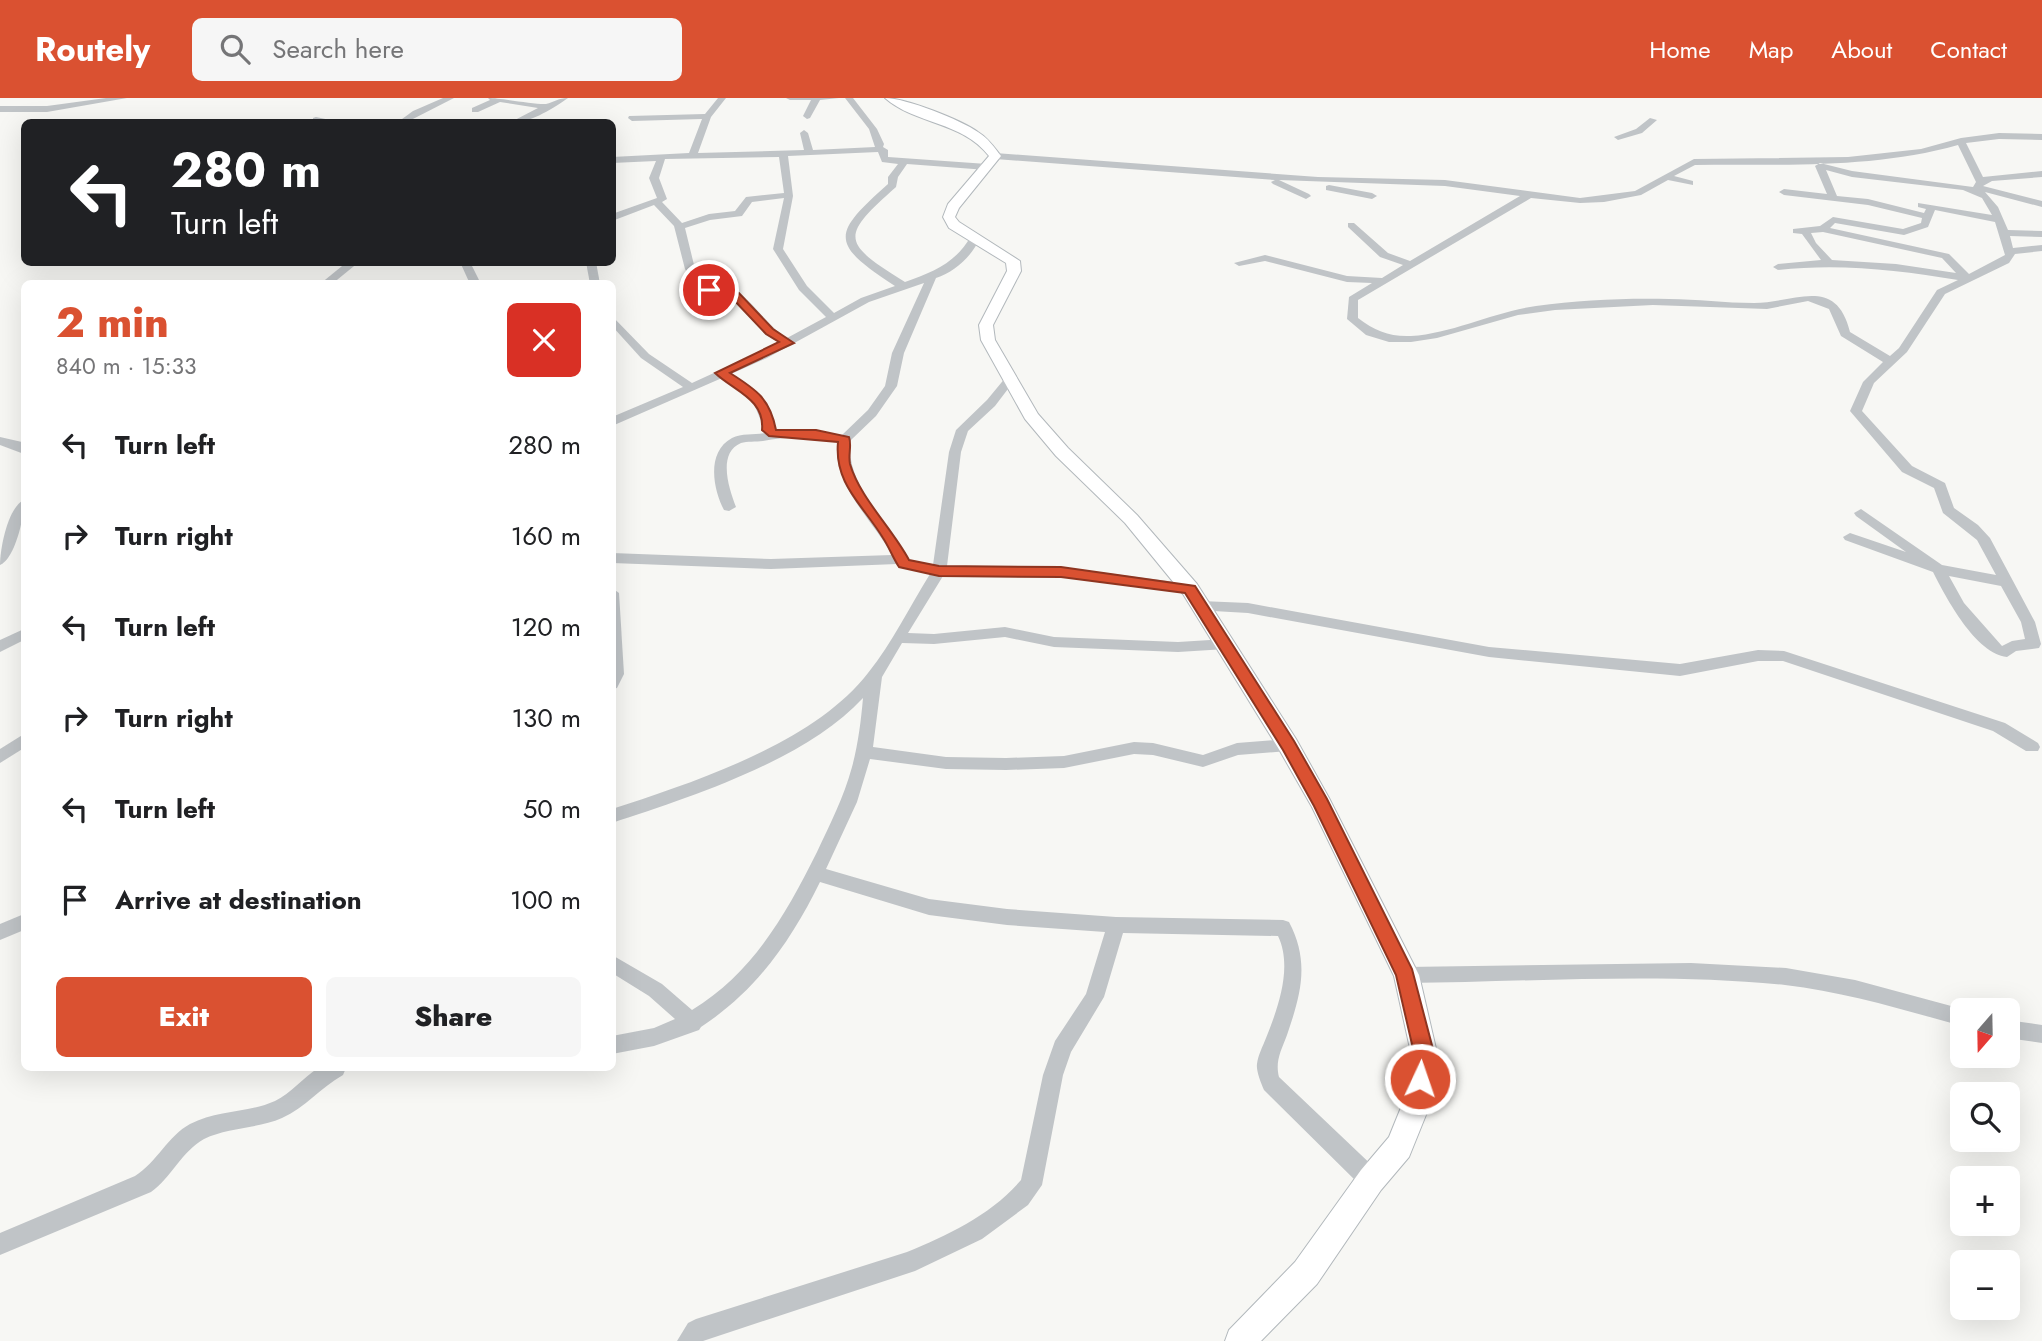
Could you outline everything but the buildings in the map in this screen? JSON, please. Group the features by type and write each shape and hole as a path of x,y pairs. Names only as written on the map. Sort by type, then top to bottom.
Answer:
{"main road":[{"path":"891,98 983,138 991,161 953,207 950,217 954,225 1013,261 1014,271 986,325 988,340 1031,416 1062,452 1131,519 1196,598 1289,746 1321,804 1406,975 1424,1053 1416,1105 1399,1147 1371,1180 1306,1273 1240,1341"}],"street":[{"path":"0,109 47,108 123,98"},
{"path":"407,119 450,98"},
{"path":"522,119 564,98"},
{"path":"693,155 707,116 722,98"},
{"path":"790,98 835,98"},
{"path":"807,116 817,98"},
{"path":"849,98 873,130 880,144 878,149"},
{"path":"475,110 495,99 549,107"},
{"path":"632,118 707,116"},
{"path":"1618,137 1639,131 1653,120"},
{"path":"804,133 810,153"},
{"path":"1292,187 1448,183 1574,201 1646,192 1678,168 1694,162 1815,164 1897,155 1999,136 2042,137"},
{"path":"1861,513 1938,569 1958,606 1975,629 1998,651 2007,652 2012,646 2034,644 2028,622 1983,538 1948,510 1940,486 1908,469 1856,411 1869,382 1903,350 1941,292 2005,261 2010,255 2004,233 1990,202 1978,186 1961,141"},
{"path":"616,160 878,149 884,150 885,160 991,161 1262,174 1372,196"},
{"path":"783,155 790,178 785,223 776,242 795,278 832,317"},
{"path":"616,217 662,198 654,173 662,156"},
{"path":"903,286 864,261 854,248 850,236 855,220 893,185 892,177 905,161"},
{"path":"1815,164 1852,174 1978,186 2042,204"},
{"path":"1815,164 1835,199"},
{"path":"1262,174 1306,195"},
{"path":"1978,186 1990,178 2042,174"},
{"path":"1666,177 1690,183"},
{"path":"1784,192 1997,219"},
{"path":"1874,194 1930,212"},
{"path":"679,226 709,217 739,214 743,204 750,199 788,195"},
{"path":"1528,196 1353,299 1352,319 1361,328 1378,336 1416,338 1438,335 1518,312 1646,303 1769,306 1801,298 1821,300 1839,310 1845,334 1889,361"},
{"path":"1626,196 1643,202"},
{"path":"656,202 679,226 690,269 701,286 709,290 729,291 743,302 769,332 788,343"},
{"path":"1834,263 1833,220 1904,232 1925,225 1930,212"},
{"path":"1351,225 1384,255 1412,265"},
{"path":"1834,263 1812,244 1801,230 1832,238 1945,256 1967,278"},
{"path":"2004,233 2042,234"},
{"path":"616,420 788,343 864,300 930,278 956,263 970,249 975,238"},
{"path":"2009,251 2042,248"},
{"path":"1239,264 1265,258 1347,279 1385,281"},
{"path":"1777,267 1834,263 1967,278"},
{"path":"330,280 349,266"},
{"path":"930,278 898,352 891,386 873,413 845,439 843,461 848,474 857,493 890,538 904,564 939,571 1061,572 1489,652 1680,670 1710,668 1759,655 1784,656 1999,727 2032,747"},
{"path":"616,323 645,356 691,387"},
{"path":"721,373 747,389 766,410 769,430 774,433"},
{"path":"616,815 667,798 749,764 806,735 846,707 874,677 939,571 955,452 962,430 991,403 1010,379"},
{"path":"729,507 719,485 724,454 732,443 758,439 774,433 816,434 845,439"},
{"path":"0,441 21,445"},
{"path":"0,560 21,511"},
{"path":"1850,537 1938,569 2007,582"},
{"path":"616,558 771,564 900,559"},
{"path":"898,638 934,639 1005,632 1054,642 1178,647 1226,644"},
{"path":"0,647 21,636"},
{"path":"616,1044 692,1024 751,978 786,931 844,814 864,752 874,677"},
{"path":"0,757 21,742"},
{"path":"864,752 946,763 1006,764 1064,762 1133,748 1153,749 1203,761 1237,749 1289,746"},
{"path":"816,874 929,907 1007,917 1116,925 1283,928 1288,935 1292,961 1291,995 1266,1065 1268,1076 1271,1083 1371,1180"},
{"path":"0,932 21,923"},
{"path":"689,1341 696,1331 907,1263 935,1251 1020,1200 1031,1185 1053,1075 1062,1048 1094,997 1116,925"},
{"path":"616,965 646,982 677,1005 692,1024"},
{"path":"1406,975 1691,971 1786,977 1855,989 1950,1014"},
{"path":"2020,1031 2042,1034"},
{"path":"0,1244 143,1184 156,1177 173,1154 197,1132 276,1110 299,1099 332,1071"}],"route":[{"path":"709,290 729,291 743,302 769,332 788,343 721,373 747,389 766,410 769,430 774,433 816,434 845,439 843,461 848,474 857,493 890,538 904,564 939,571 1061,572 1190,589 1289,746 1321,804 1406,975 1424,1053 1420,1079"}]}
